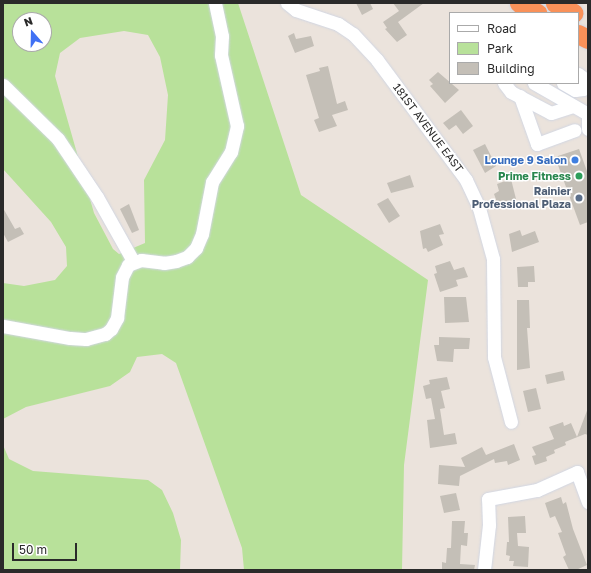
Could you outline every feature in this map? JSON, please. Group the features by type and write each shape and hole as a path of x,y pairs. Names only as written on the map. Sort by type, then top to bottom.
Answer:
{"highway":[{"path":"519,3 535,12"},
{"path":"555,3 572,12"},
{"path":"579,16 588,20"},
{"path":"579,34 588,39"}],"street":[{"path":"3,326 70,338 86,338 106,334 117,318 124,270 133,261 169,263 187,257 196,248 202,234 212,182 232,152 237,126 221,56 222,36 215,3"},
{"name":"181ST AVENUE EAST","path":"287,3 296,10 338,24 353,34 377,60 466,180 479,208 493,259 494,357 511,422"},
{"path":"565,84 575,90 583,89 586,80 579,75"},
{"path":"505,84 520,96 551,113 572,106"},
{"path":"520,96 537,144 582,130 588,113 572,106 536,84"},
{"path":"3,85 58,139 97,197 133,261"},
{"path":"484,570 489,525 488,499 537,490 577,472 588,502"}],"green space":[{"path":"3,3 238,3 301,195 428,280 404,465 402,570 244,570 242,548 176,363 162,354 137,357 130,372 110,386 26,407 3,419 3,283 24,286 55,280 67,266 66,247 51,222 3,169","holes":["124,31 148,35 160,57 168,95 165,140 144,180 145,243 119,254 113,249 94,213 55,76 60,53 80,38"]},
{"path":"3,445 9,459 33,471 148,480 162,490 173,513 181,540 180,570 3,570"}],"building":[{"path":"356,3 370,3 373,9 362,15"},
{"path":"393,3 424,3 398,22 407,35 397,42 385,29 387,28 383,22 399,11"},
{"path":"294,33 296,39 311,36 314,46 295,53 288,36"},
{"path":"328,66 337,104 345,101 348,110 332,115 337,126 319,132 314,120 319,118 306,75 320,71 319,68"},
{"path":"438,72 449,81 449,84 452,84 459,90 445,103 430,86 433,84 429,80"},
{"path":"461,110 473,126 463,134 456,125 449,130 443,123"},
{"path":"485,144 496,166 485,173 473,150"},
{"name":"Rainier Professional Plaza","path":"579,149 588,174 588,222 580,225 555,157"},
{"path":"410,175 414,187 391,193 387,183"},
{"path":"511,179 516,199 499,208 494,194 499,191 497,184"},
{"path":"388,198 400,216 389,223 377,204"},
{"path":"129,204 139,230 132,233 120,209"},
{"path":"3,208 15,229 20,227 24,234 8,242 3,233"},
{"path":"440,224 444,234 439,235 443,245 428,252 426,248 423,249 420,231"},
{"path":"520,230 522,236 535,231 539,242 512,252 509,234"},
{"path":"450,261 454,270 464,267 468,277 456,280 458,286 440,292 434,274 437,273 435,266"},
{"path":"534,266 535,282 528,282 528,287 518,287 517,267"},
{"path":"444,297 466,297 469,322 445,323"},
{"path":"517,300 529,300 530,328 527,328 530,368 517,370"},
{"path":"439,337 470,338 469,349 454,349 453,362 437,361 434,345 439,345"},
{"path":"563,371 565,380 547,384 545,375"},
{"path":"447,377 450,389 441,391 445,408 440,409 444,435 455,433 457,444 430,448 427,420 435,419 431,398 426,399 423,386 430,384 429,380"},
{"path":"536,388 541,409 528,412 523,391"},
{"path":"588,408 588,435 585,434 565,442 566,445 554,450 555,453 546,457 547,461 535,465 532,456 536,455 532,447 554,439 549,427 563,422 564,426 571,423 577,437"},
{"path":"514,444 520,460 508,465 507,461 495,463 494,459 460,476 459,486 438,484 439,465 465,467 461,458 482,447 486,455"},
{"path":"456,493 460,510 444,513 440,496"},
{"path":"561,497 563,504 566,502 573,529 587,565 576,570 569,570 563,557 566,555 558,533 562,532 555,516 550,518 545,503"},
{"path":"525,516 526,533 517,533 518,546 529,547 528,567 513,566 514,561 509,561 510,556 506,555 507,542 509,542 508,517"},
{"path":"452,521 465,521 464,533 468,533 467,546 461,545 460,564 475,565 474,570 442,570 442,562 446,563 447,548 451,548"}],"place":[{"name":"Lounge 9 Salon","path":"575,160"},
{"name":"Prime Fitness","path":"579,176"},
{"name":"Rainier Professional Plaza","path":"579,198"}]}
